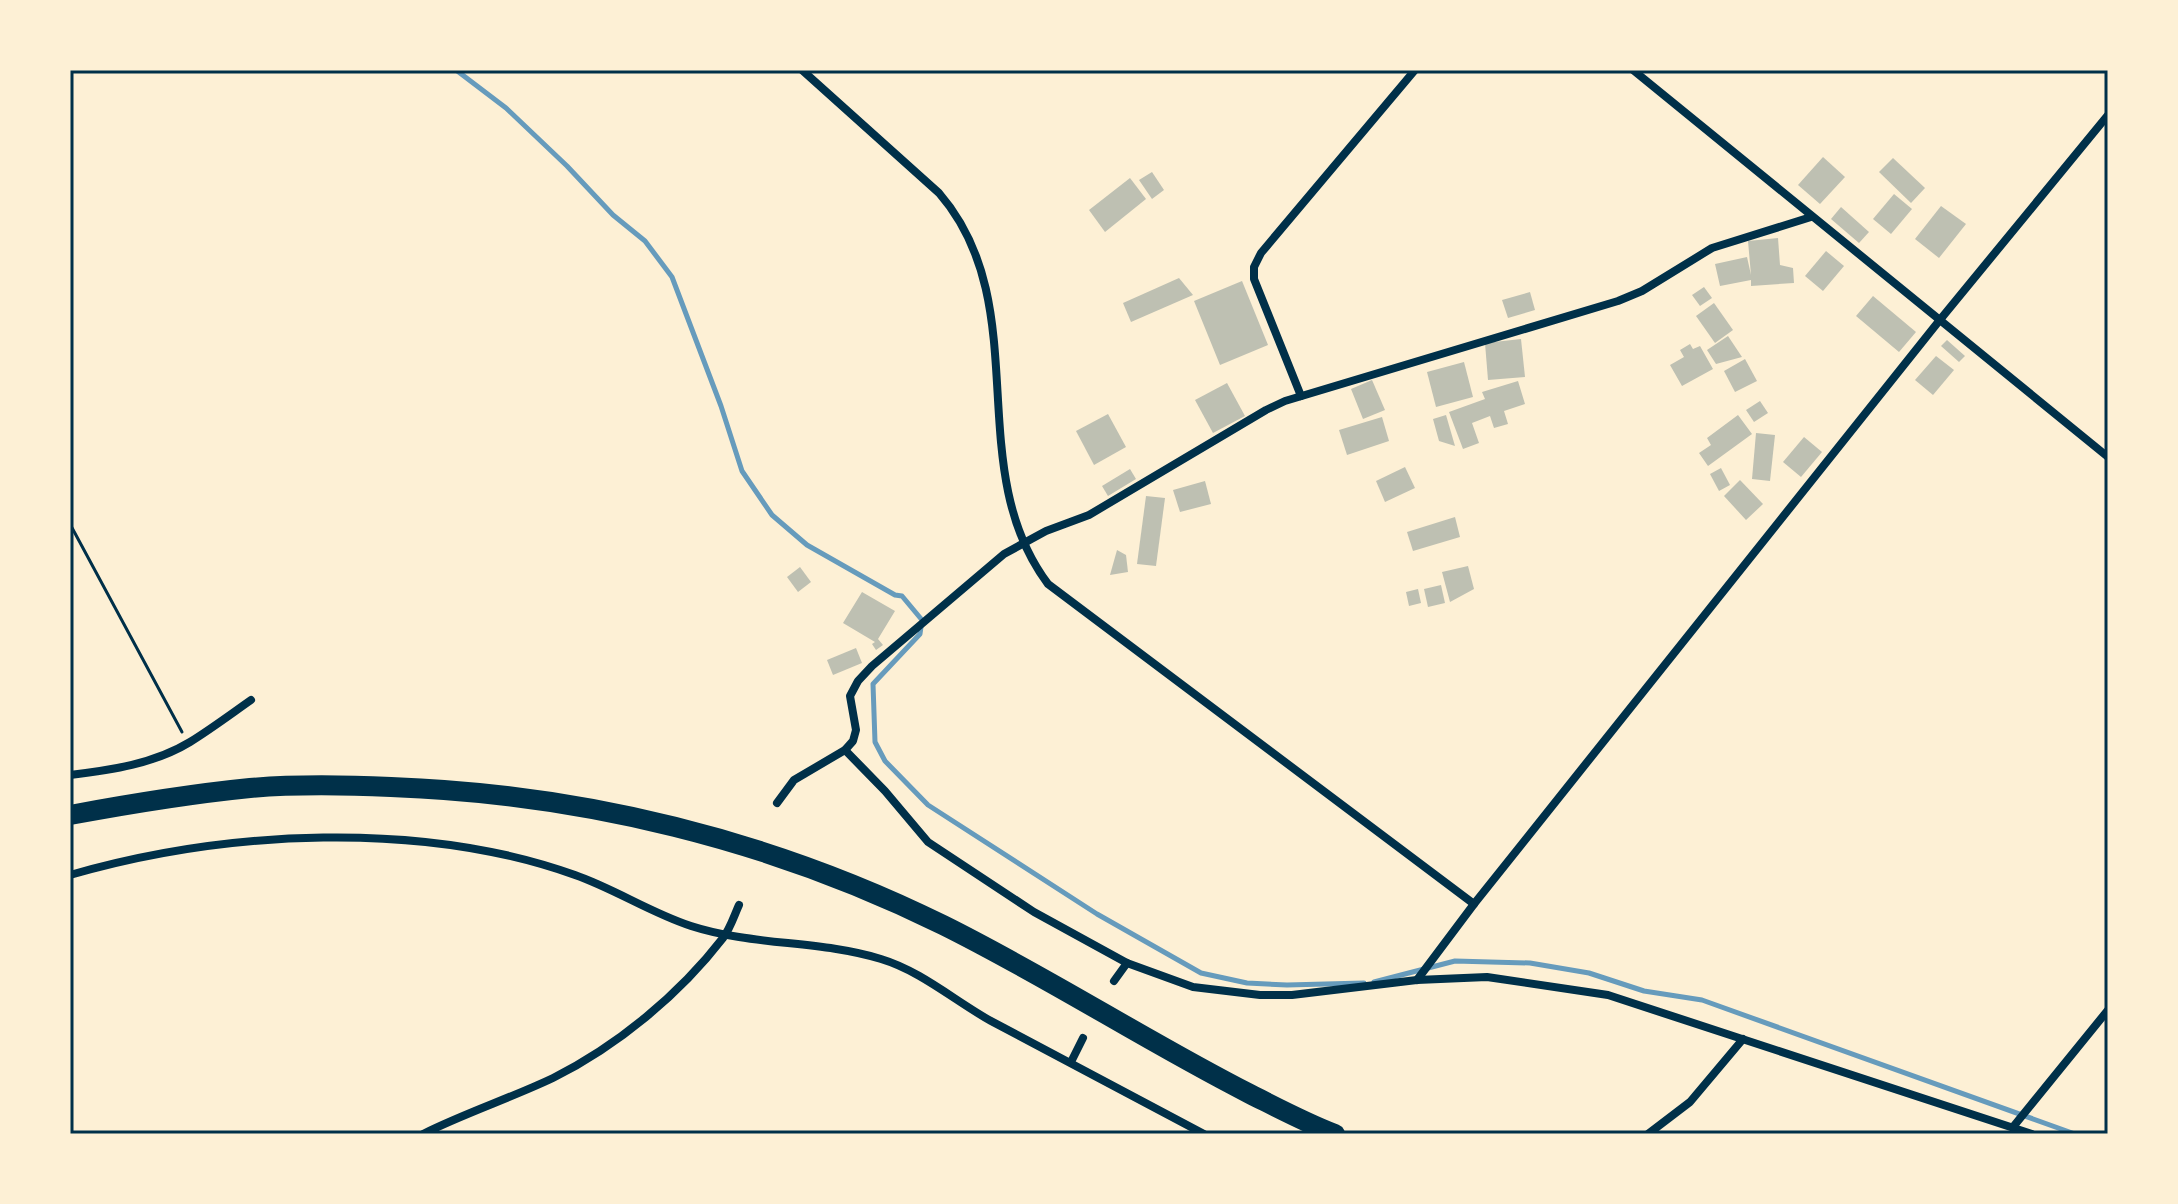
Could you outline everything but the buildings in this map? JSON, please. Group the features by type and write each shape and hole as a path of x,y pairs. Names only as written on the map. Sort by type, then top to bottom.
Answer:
{"highway":[{"path":"70,815 250,788 367,786 469,791 588,808 738,843 837,878 944,926 1188,1062 1335,1134"},
{"path":"70,829 250,788"}],"street":[{"path":"802,70 939,193 954,210 968,236 986,293 999,380 1002,468 1007,494 1035,567 1062,596 1474,904"},
{"path":"1301,396 1254,279 1254,267 1261,253 1415,70"},
{"path":"1633,70 2108,457"},
{"path":"1417,980 1474,904 1939,321 2108,115"},
{"path":"777,803 794,780 845,750 853,741 856,730 850,696 858,681 872,666 990,564 1023,542 1089,515 1266,410 1301,396 1618,301 1642,291 1712,248 1811,217"},
{"path":"70,775 114,770 163,755 188,743 251,700"},
{"path":"845,750 928,842 1034,912 1127,963 1193,987 1260,995 1324,993 1417,980 1487,977 1608,995 2032,1134"},
{"path":"70,875 123,860 212,846 381,836 483,848 575,875 686,924 725,936 881,959 917,975 990,1020 1204,1134"},
{"path":"423,1134 552,1078 593,1055 656,1008 725,936 739,905"},
{"path":"1114,981 1127,963"},
{"path":"2013,1127 2108,1010"},
{"path":"1071,1062 1083,1038"},
{"path":"1648,1134 1690,1102 1743,1039"}],"path":[{"path":"70,524 188,743"}],"waterway":[{"path":"456,70 506,108 567,166 613,215 645,241 672,277 742,471 772,515 807,545 895,595 902,596 922,620 920,634 873,684 875,742 885,761 928,805 1097,914 1201,973 1247,983 1364,983"},
{"path":"1374,982 1455,961 1530,963 1589,973 1644,991 1702,1000 2075,1134"}]}
